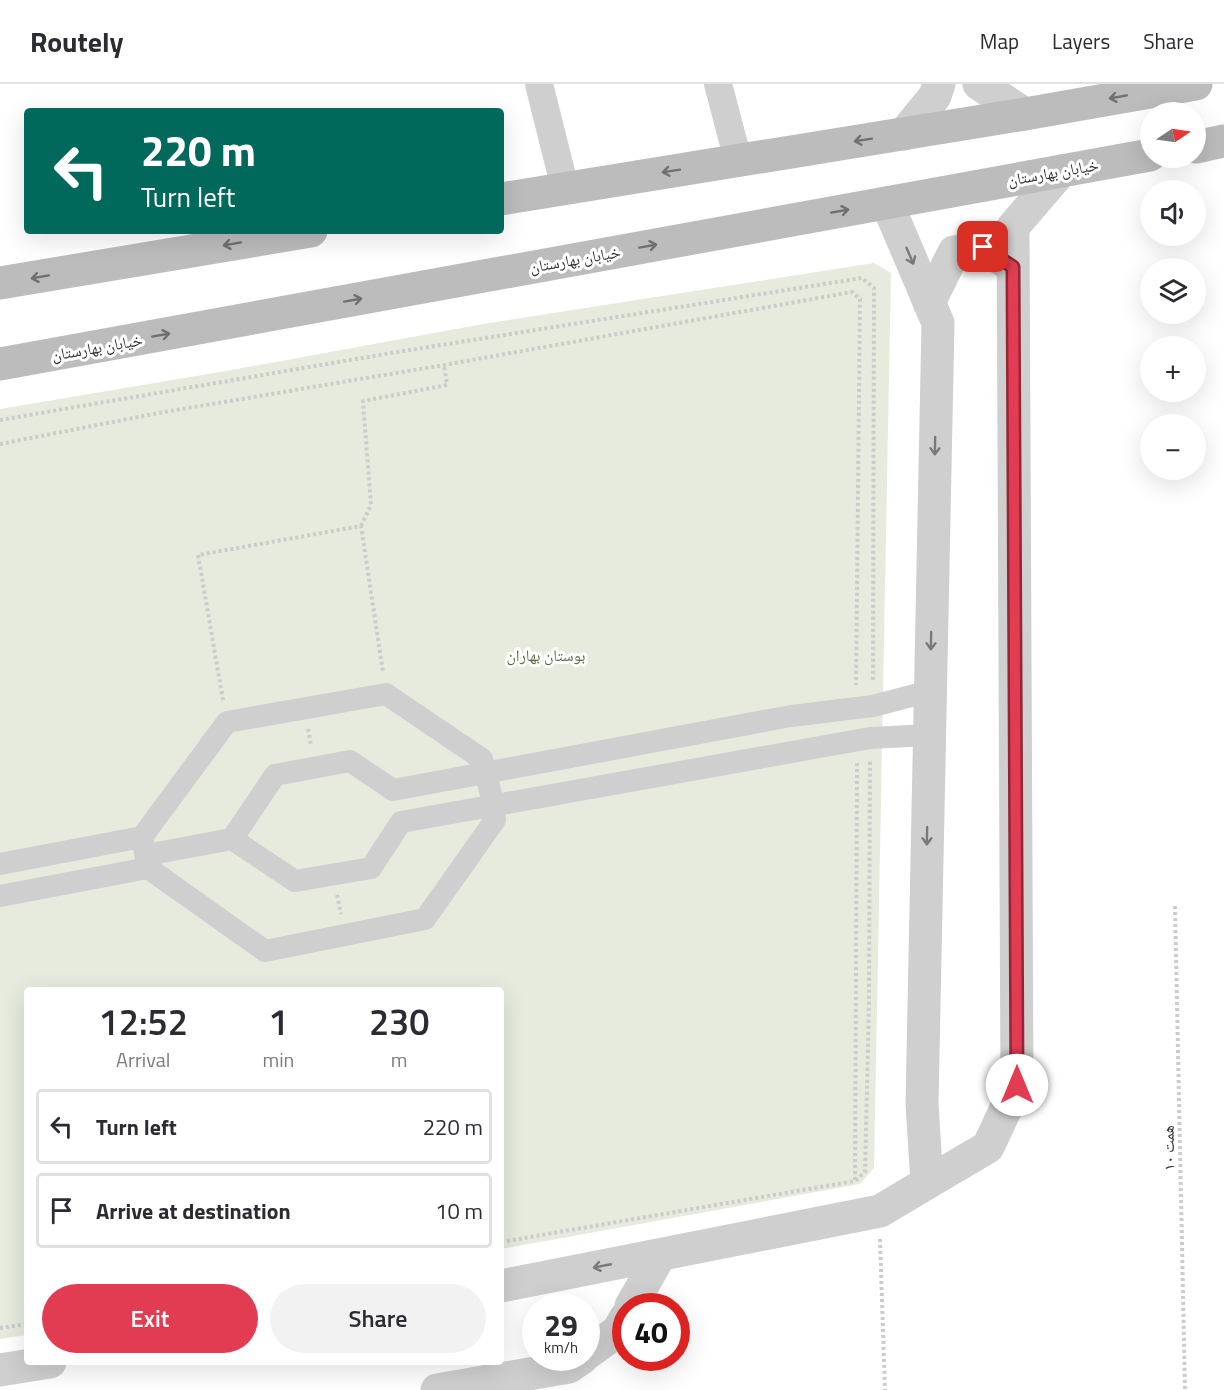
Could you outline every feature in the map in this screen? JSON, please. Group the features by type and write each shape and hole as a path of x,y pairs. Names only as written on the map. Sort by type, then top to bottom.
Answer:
{"main road":[{"path":"504,198 1196,84"},
{"path":"1206,145 1224,141"},
{"name":"خیابان بهارستان","path":"0,364 1140,157"},
{"path":"0,283 293,234"}],"street":[{"path":"539,84 565,188"},
{"path":"718,84 738,160"},
{"path":"904,134 935,96 939,84"},
{"path":"979,84 1025,114"},
{"path":"504,1285 880,1211 988,1147 1017,1085 1013,227 1061,171"},
{"path":"887,203 938,323 922,1104 927,1183"},
{"path":"929,303 954,252 983,247 1013,267"},
{"path":"232,839 275,776 350,760 393,790 779,718 865,706 930,692"},
{"path":"0,896 145,853 227,722 386,693 482,759 494,806 495,820 425,919 265,951 145,853"},
{"path":"0,864 145,853 232,839 295,881 371,868 401,822 863,740 929,735"},
{"path":"639,1293 660,1255"},
{"path":"0,1370 31,1365"},
{"path":"437,1390 546,1371"}],"path":[{"path":"0,420 391,353 862,278 874,288 865,706"},
{"path":"0,444 164,412 444,365 852,292 860,299 865,706"},
{"path":"386,693 361,526 371,505 363,401 447,385 444,365"},
{"path":"227,722 198,555 361,526"},
{"path":"304,708 315,768"},
{"path":"855,1181 863,740"},
{"path":"504,1241 855,1181 865,1172 869,991 863,740"},
{"path":"334,874 344,935"},
{"name":"همت ۱۰","path":"1176,906 1185,1390"},
{"path":"880,1211 885,1390"},
{"path":"0,1328 24,1324"}],"green space":[{"name":"بوستان بهاران","path":"874,263 891,273 874,1168 860,1184 504,1248 504,987 24,987 24,1335 0,1339 0,409 483,324"}],"route":[{"path":"983,247 1013,267 1017,1085"}]}
